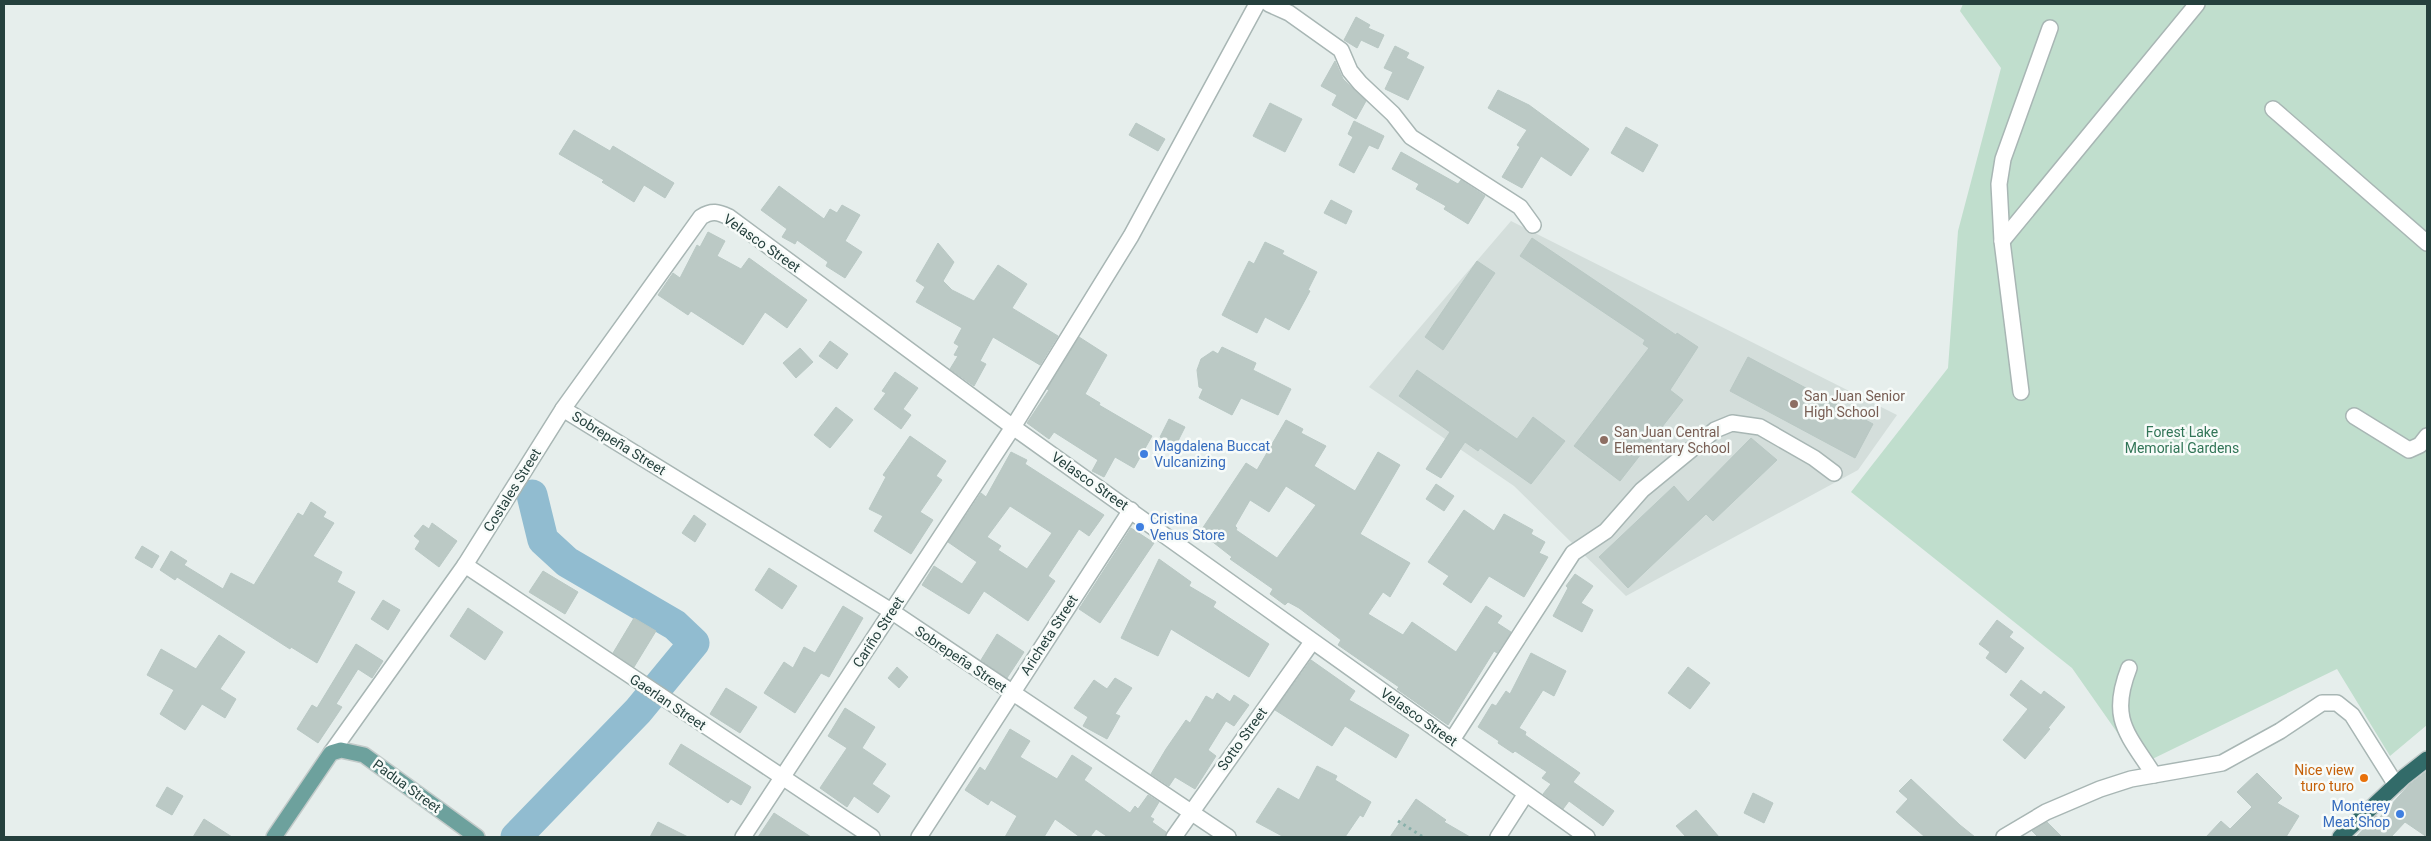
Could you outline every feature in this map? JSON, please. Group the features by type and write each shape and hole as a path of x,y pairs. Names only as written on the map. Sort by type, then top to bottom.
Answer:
{"highway":[{"path":"2340,837 2427,759"}],"main road":[{"name":"Padua Street","path":"331,753 341,750 364,755 476,836"},
{"path":"274,837 331,753"}],"street":[{"name":"Cariño Street","path":"743,837 783,779 1013,427 1131,236 1257,4"},
{"path":"1269,4 1289,13 1341,50 1350,71 1393,114 1411,136 1520,208 1533,225"},
{"path":"2002,240 2197,4"},
{"path":"2020,392 2002,240 1999,184 2003,159 2050,28"},
{"path":"2273,109 2427,243"},
{"name":"Velasco Street","path":"693,228 701,217 708,212 717,212 729,218 1013,427 1452,740 1525,795 1587,837"},
{"name":"Costales Street","path":"331,753 465,565 563,409 693,228"},
{"name":"Sobrepeña Street","path":"563,409 891,612 1228,837"},
{"path":"2354,416 2409,450 2420,445 2427,436"},
{"path":"1452,740 1573,553 1606,532 1642,490 1715,430 1732,423 1760,427 1814,458 1834,473"},
{"name":"Aricheta Street","path":"919,837 1131,510"},
{"name":"Gaerlan Street","path":"465,565 872,837"},
{"name":"Sotto Street","path":"1174,837 1312,642"},
{"path":"2129,668 2122,687 2120,713 2124,728 2154,775"},
{"path":"2004,837 2046,812 2100,789 2154,775 2222,763 2280,732 2322,703 2337,703 2352,715 2396,785"},
{"path":"1498,837 1525,795"}],"path":[{"path":"1398,821 1423,837"}],"shaded area":[{"name":"San Juan Central Elementary School","path":"1511,221 1897,415 1858,470 1626,596 1514,486 1369,387"}],"green space":[{"name":"Forest Lake Memorial Gardens","path":"1963,4 2427,4 2427,725 2390,756 2337,669 2140,765 2072,668 1851,492 1948,368 1958,231 2001,68 1960,11"}],"building":[{"path":"1356,17 1370,25 1368,28 1384,35 1378,48 1361,40 1357,48 1344,40"},
{"path":"1395,46 1409,53 1406,58 1424,67 1408,100 1385,89 1393,72 1384,68"},
{"path":"1335,61 1343,79 1366,101 1356,119 1332,105 1337,95 1321,86"},
{"path":"1498,90 1529,105 1589,149 1571,176 1541,156 1522,188 1502,177 1520,147 1517,145 1527,130 1488,108"},
{"path":"1270,103 1302,119 1285,152 1253,136"},
{"path":"1354,121 1384,136 1378,149 1369,145 1354,173 1339,165 1353,137 1348,134"},
{"path":"1136,123 1165,139 1158,151 1129,135"},
{"path":"1626,127 1658,145 1643,172 1611,153"},
{"path":"574,130 610,151 613,146 674,183 665,198 644,185 634,202 602,182 604,180 559,154"},
{"path":"1401,152 1458,184 1461,180 1485,196 1468,224 1444,209 1446,206 1416,189 1419,184 1392,169"},
{"path":"779,186 824,219 830,209 837,213 842,205 860,215 845,241 862,252 845,278 826,266 828,262 797,240 795,244 782,237 787,229 761,210"},
{"path":"1331,200 1352,211 1346,224 1324,213"},
{"path":"708,232 725,241 717,256 741,269 749,258 807,300 787,328 765,312 743,345 691,311 688,315 658,295 673,273 680,278 697,245 700,247"},
{"path":"1532,238 1676,335 1677,333 1698,347 1670,390 1683,400 1620,481 1574,446 1649,348 1643,344 1645,340 1520,256"},
{"path":"1265,242 1284,251 1282,254 1317,272 1308,290 1310,291 1289,330 1265,317 1257,333 1222,315 1249,261 1254,264"},
{"path":"938,243 954,262 943,281 952,290 974,301 998,265 1027,284 1012,308 1058,336 1040,365 993,337 980,361 986,364 974,386 950,369 958,356 954,355 959,346 954,343 962,328 916,302 925,287 916,281"},
{"path":"1477,261 1495,273 1443,350 1425,337"},
{"path":"1079,337 1107,355 1085,394 1100,403 1099,405 1152,436 1134,468 1115,457 1104,477 1092,471 1098,460 1054,432 1049,439 1027,423 1049,390 1047,389"},
{"path":"830,341 848,354 837,369 819,356"},
{"path":"1222,347 1256,363 1253,370 1291,389 1278,415 1241,398 1232,415 1199,398 1203,389 1199,387 1197,370 1201,359 1213,351 1218,354"},
{"path":"800,348 813,362 796,378 783,363"},
{"path":"1748,357 1873,424 1855,458 1730,391"},
{"path":"1417,370 1517,439 1533,417 1565,441 1531,484 1480,448 1478,451 1465,442 1441,478 1426,469 1450,432 1399,396"},
{"path":"895,372 918,388 903,409 911,415 901,429 874,409 886,393 882,391"},
{"path":"836,407 853,420 830,448 814,435"},
{"path":"1169,419 1185,427 1176,445 1160,437"},
{"path":"1286,420 1303,429 1301,433 1326,446 1314,466 1355,491 1378,452 1400,465 1360,534 1410,563 1390,597 1383,592 1368,614 1403,635 1412,622 1456,652 1486,606 1502,616 1497,623 1511,632 1497,653 1494,651 1448,725 1397,689 1399,687 1338,645 1341,640 1299,608 1288,602 1285,605 1270,594 1273,589 1230,559 1232,557 1200,532 1246,463 1257,470","holes":["1286,486 1316,505 1277,558 1236,530 1235,526 1250,500 1269,512"]},
{"path":"910,436 946,461 936,476 942,480 920,512 933,520 911,554 874,531 883,516 869,509 886,477 883,475"},
{"path":"1751,438 1777,460 1713,521 1706,514 1628,588 1599,557 1674,486 1688,502"},
{"path":"1011,452 1027,460 1025,464 1104,515 1089,536 1079,529 1048,576 1055,581 1028,621 984,591 969,614 922,585 934,566 962,584 977,562 948,542 981,493 986,497","holes":["1010,506 1052,533 1027,569 998,550 1001,546 987,537"]},
{"path":"1436,484 1454,496 1444,511 1426,499"},
{"path":"311,502 326,512 323,517 334,523 313,556 342,572 337,582 355,592 317,663 291,647 290,649 177,577 175,580 160,570 171,551 187,561 184,565 223,589 231,573 254,585 298,513 303,516"},
{"path":"1464,510 1494,531 1504,514 1533,530 1531,534 1545,542 1539,553 1548,557 1524,597 1489,576 1471,603 1443,584 1449,576 1428,562"},
{"path":"694,515 706,524 695,542 682,533"},
{"path":"432,523 457,541 439,567 415,549 420,541 414,536 423,525 429,529"},
{"path":"1131,528 1154,543 1100,623 1079,609"},
{"path":"142,546 159,556 152,568 135,558"},
{"path":"1159,559 1191,582 1189,586 1216,602 1213,607 1269,644 1249,677 1171,629 1158,656 1121,638"},
{"path":"769,568 797,586 782,609 755,590"},
{"path":"543,571 578,592 565,614 529,592"},
{"path":"1575,574 1593,586 1581,603 1593,610 1582,632 1553,616 1568,588 1566,586"},
{"path":"383,600 400,610 388,630 371,619"},
{"path":"843,606 863,618 829,677 821,673 795,713 764,693 784,662 793,668 804,647 815,653"},
{"path":"468,608 503,632 485,660 450,636"},
{"path":"634,618 656,631 634,667 613,653"},
{"path":"1997,620 2013,632 2009,637 2024,648 2006,673 1986,658 1990,652 1979,644"},
{"path":"997,634 1024,652 1007,678 981,660"},
{"path":"219,635 245,652 220,689 236,699 225,718 202,704 185,730 160,714 174,690 147,675 161,649 196,669"},
{"path":"356,644 383,661 372,678 358,669 336,704 342,707 318,743 297,729 312,705 317,708"},
{"path":"1531,653 1566,671 1554,696 1543,690 1519,728 1526,732 1525,735 1580,773 1573,782 1614,811 1603,826 1569,801 1563,809 1543,794 1551,784 1542,778 1547,772 1515,751 1513,753 1478,727 1492,704 1496,706 1506,691 1510,694"},
{"path":"1311,660 1355,691 1349,700 1409,735 1396,758 1345,726 1332,746 1275,710"},
{"path":"897,667 908,677 899,688 888,678"},
{"path":"1688,667 1710,683 1690,709 1668,693"},
{"path":"1115,678 1132,688 1115,714 1120,716 1107,739 1083,726 1088,717 1074,708 1094,680 1107,689"},
{"path":"2021,680 2041,695 2044,691 2065,707 2048,728 2050,729 2025,759 2003,740 2028,709 2010,695"},
{"path":"726,688 757,707 740,733 710,714"},
{"path":"1217,693 1230,702 1234,695 1249,705 1234,726 1226,721 1208,750 1216,756 1195,789 1175,777 1169,786 1151,774 1186,720 1190,723 1206,696 1213,700"},
{"path":"845,708 875,727 862,748 886,764 872,784 890,796 878,813 854,796 847,807 820,788 847,748 828,736"},
{"path":"1010,729 1030,741 1020,757 1057,779 1072,755 1092,768 1084,780 1130,813 1135,806 1138,809 1148,795 1159,802 1150,817 1154,819 1152,822 1166,832 1165,837 1108,837 1096,829 1090,837 1080,837 1055,819 1044,837 1005,837 1017,816 991,800 988,805 965,790 980,767 985,771"},
{"path":"681,744 751,787 741,805 731,799 728,803 669,764"},
{"path":"1317,766 1337,776 1335,780 1371,802 1363,817 1360,815 1345,837 1284,837 1256,822 1278,788 1299,800"},
{"path":"2427,771 2427,837 2405,822 2391,837 2356,837 2376,816 2379,818 2410,784"},
{"path":"2257,773 2282,798 2277,803 2299,816 2286,837 2206,837 2221,821 2230,829 2252,807 2237,792"},
{"path":"1911,779 1975,837 1925,837 1896,812 1908,799 1899,791"},
{"path":"167,787 183,796 172,815 156,806"},
{"path":"1753,793 1773,803 1764,823 1744,813"},
{"path":"1416,799 1446,820 1444,822 1470,837 1390,837"},
{"path":"1696,810 1719,837 1686,837 1676,826"},
{"path":"774,813 811,837 758,837"},
{"path":"204,819 232,837 193,837"},
{"path":"658,822 688,837 650,837"},
{"path":"2047,822 2062,837 2038,837 2032,831"}],"waterway":[{"path":"516,837 638,711 694,643 675,625 567,562 543,540 532,495"}],"place":[{"name":"San Juan Senior High School","path":"1794,404"},
{"name":"San Juan Central Elementary School","path":"1604,440"},
{"name":"Magdalena Buccat Vulcanizing","path":"1144,454"},
{"name":"Cristina Venus Store","path":"1140,527"},
{"name":"Nice view turo turo","path":"2364,778"},
{"name":"Monterey Meat Shop","path":"2400,814"}]}
